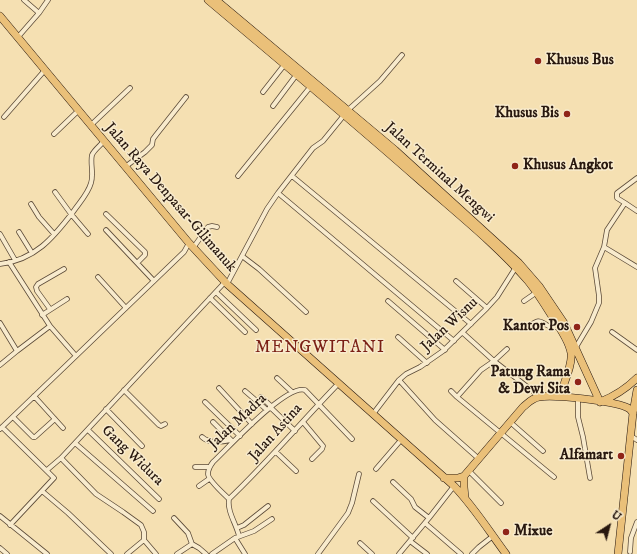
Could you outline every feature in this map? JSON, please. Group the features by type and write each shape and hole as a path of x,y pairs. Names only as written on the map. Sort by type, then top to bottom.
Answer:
{"highway":[{"name":"Jalan Terminal Mengwi","path":"208,0 223,9 401,155 543,291 561,324 572,358 560,396"},
{"name":"Jalan Terminal Mengwi","path":"216,0 223,9 285,64 311,86 347,112"},
{"name":"Jalan Raya Denpasar-Gilimanuk","path":"0,16 192,247 226,283 454,486 479,514 506,554"},
{"name":"Jalan Terminal Mengwi","path":"517,265 561,324 576,347 600,402"},
{"path":"600,402 627,388 637,378"},
{"path":"618,554 630,436 635,413 637,390"},
{"path":"444,478 458,478 467,473 481,459 510,422 529,402 537,397 560,396 622,405 635,413"},
{"path":"465,498 464,487 467,473"}],"street":[{"path":"24,0 39,13"},
{"path":"18,37 48,0"},
{"path":"47,470 88,430 210,298 226,283 267,209 278,193 313,148 321,143 347,112 380,81 402,55"},
{"path":"262,92 285,64"},
{"path":"4,117 45,70"},
{"path":"273,106 297,74"},
{"path":"238,176 311,86"},
{"path":"91,126 130,88"},
{"path":"125,167 152,145 153,139 186,97"},
{"path":"54,134 79,110"},
{"path":"0,263 16,260 42,248 54,234 71,214 90,186 92,178 92,156 104,141"},
{"path":"292,176 471,324"},
{"path":"637,178 617,193 617,198 637,211"},
{"path":"55,192 88,234"},
{"path":"278,193 454,341"},
{"path":"576,347 591,322 599,303 600,296 595,268 604,247 607,230 625,203"},
{"path":"31,204 54,234"},
{"path":"106,214 145,252 145,255 138,262"},
{"path":"10,524 54,478 1,428 184,252 192,247 208,227 217,227"},
{"path":"106,230 138,262 154,281"},
{"path":"19,232 32,253"},
{"path":"0,234 16,260"},
{"path":"184,252 192,247"},
{"path":"604,247 637,267"},
{"path":"242,256 259,269 306,312"},
{"path":"9,262 42,315 76,356"},
{"name":"Jalan Wisnu","path":"373,414 399,380 406,374 427,363 445,350 463,333 497,297 517,265"},
{"path":"50,309 37,291 36,287 38,284 64,268"},
{"path":"98,277 126,308"},
{"path":"456,281 487,308"},
{"path":"216,292 256,330"},
{"path":"524,301 537,292"},
{"path":"210,298 246,332"},
{"path":"42,315 67,299"},
{"path":"388,301 445,350"},
{"path":"528,327 536,321 553,328 561,324"},
{"path":"0,323 17,351"},
{"path":"0,365 50,326"},
{"path":"612,332 637,350"},
{"path":"463,333 537,397"},
{"path":"398,337 427,363"},
{"path":"457,397 480,370 507,349"},
{"path":"277,378 292,392 302,389 305,390 352,439"},
{"path":"399,380 435,420 481,459"},
{"name":"Jalan Astina","path":"229,499 276,452 339,383"},
{"path":"219,388 252,424"},
{"path":"124,390 159,425 161,426 165,424"},
{"path":"245,391 269,408 295,431"},
{"path":"451,391 500,434 554,477"},
{"name":"Jalan Madra","path":"209,479 209,467 232,441 240,436 269,408 292,392"},
{"path":"34,396 63,428"},
{"path":"262,397 269,408"},
{"path":"578,399 578,417 584,437 590,478"},
{"path":"205,402 240,436"},
{"path":"106,409 142,446"},
{"path":"13,417 33,437 35,437 55,419"},
{"path":"213,422 232,441"},
{"path":"303,422 323,446 312,459"},
{"path":"510,422 544,450"},
{"name":"Gang Widura","path":"88,430 159,499"},
{"path":"630,436 637,440"},
{"path":"202,437 216,442 232,441"},
{"path":"376,469 401,440"},
{"path":"75,443 153,511"},
{"path":"276,452 296,471"},
{"path":"61,458 96,494 141,525 144,532 144,540 156,554"},
{"path":"195,467 209,467"},
{"path":"467,473 501,503"},
{"path":"318,554 348,513 352,504 359,474"},
{"path":"199,486 209,479 229,499 228,504 230,511 238,528 237,537 245,554"},
{"path":"393,482 411,498 415,507 429,518"},
{"path":"399,554 454,486"},
{"path":"42,491 68,513 111,554"},
{"path":"373,501 427,554"},
{"path":"238,528 268,506"},
{"path":"0,516 47,554"},
{"path":"174,518 188,533 192,544 206,554"},
{"path":"212,554 237,537 254,531 272,519"},
{"path":"630,552 631,538 637,522"},
{"path":"425,523 461,554"},
{"path":"472,554 493,536"},
{"path":"127,554 144,540"},
{"path":"360,543 372,554"},
{"path":"177,554 192,544"},
{"path":"0,548 7,554"}],"place":[{"name":"Khusus Bus","path":"538,61"},
{"name":"Khusus Bis","path":"567,114"},
{"name":"Khusus Angkot","path":"515,166"},
{"name":"Kantor Pos","path":"577,327"},
{"name":"Patung Rama & Dewi Sita","path":"578,382"},
{"name":"Alfamart","path":"621,456"},
{"name":"Mixue","path":"506,532"}],"district":[{"name":"MENGWITANI","path":"320,348"}]}
